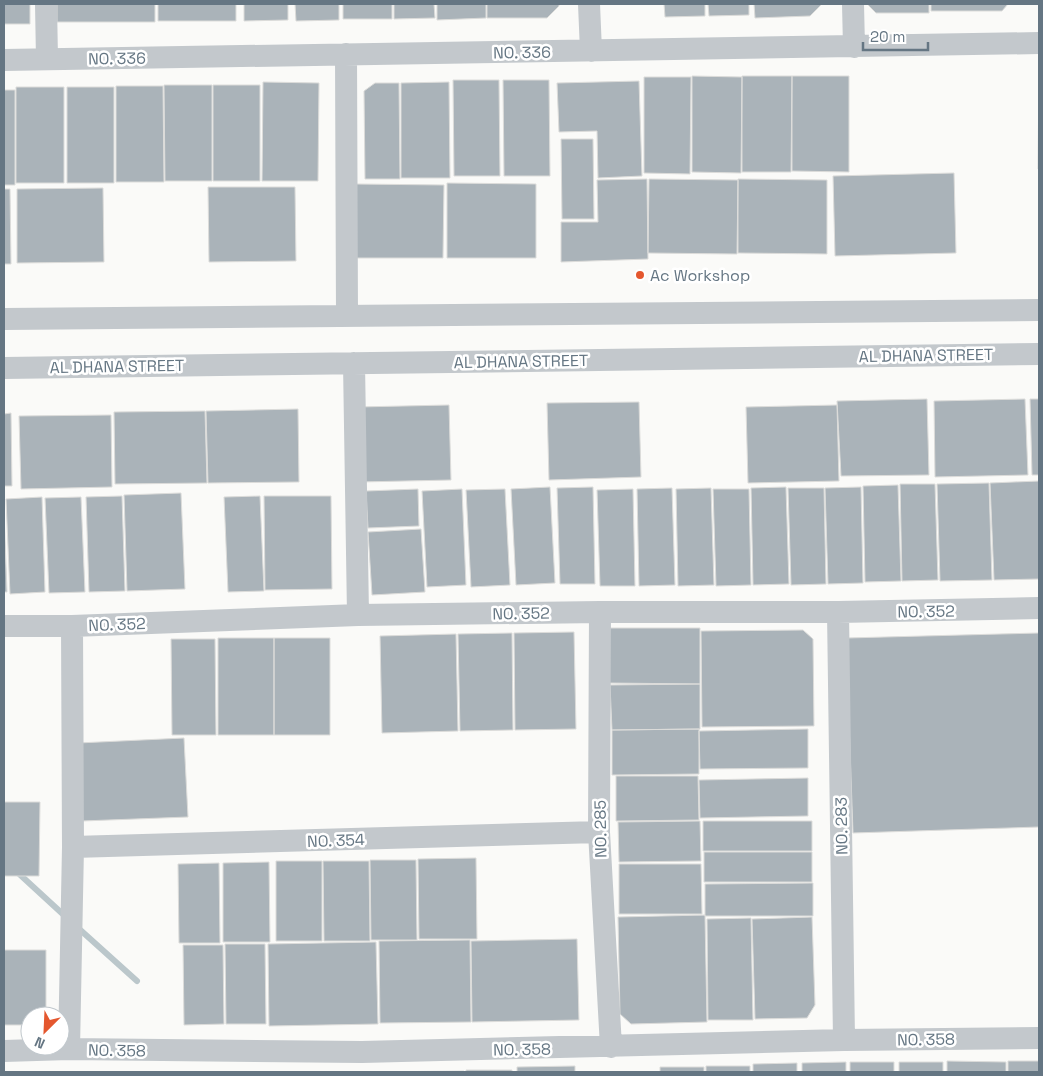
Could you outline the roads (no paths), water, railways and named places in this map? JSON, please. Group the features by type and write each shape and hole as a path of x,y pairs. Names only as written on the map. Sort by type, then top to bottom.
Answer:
{"street":[{"path":"46,4 47,59"},
{"path":"590,4 591,50"},
{"path":"853,4 854,46"},
{"name":"NO. 336","path":"4,60 1039,43"},
{"path":"346,54 347,316"},
{"path":"4,319 1039,310"},
{"name":"AL DHANA STREET","path":"4,368 1039,354"},
{"path":"354,363 358,615"},
{"name":"NO. 352","path":"4,626 72,626 358,615 838,612 1039,608"},
{"name":"NO. 285","path":"600,612 599,832 611,1047"},
{"name":"NO. 283","path":"838,612 844,1040"},
{"path":"70,1006 73,847 72,626"},
{"name":"NO. 354","path":"73,847 599,832"},
{"name":"NO. 358","path":"70,1049 362,1062 611,1047 844,1040 1039,1038"},
{"name":"NO. 358","path":"4,1051 20,1051"}],"waterway":[{"path":"4,860 66,917"},
{"path":"77,927 137,981"}],"place":[{"name":"Ac Workshop","path":"640,275"}]}
